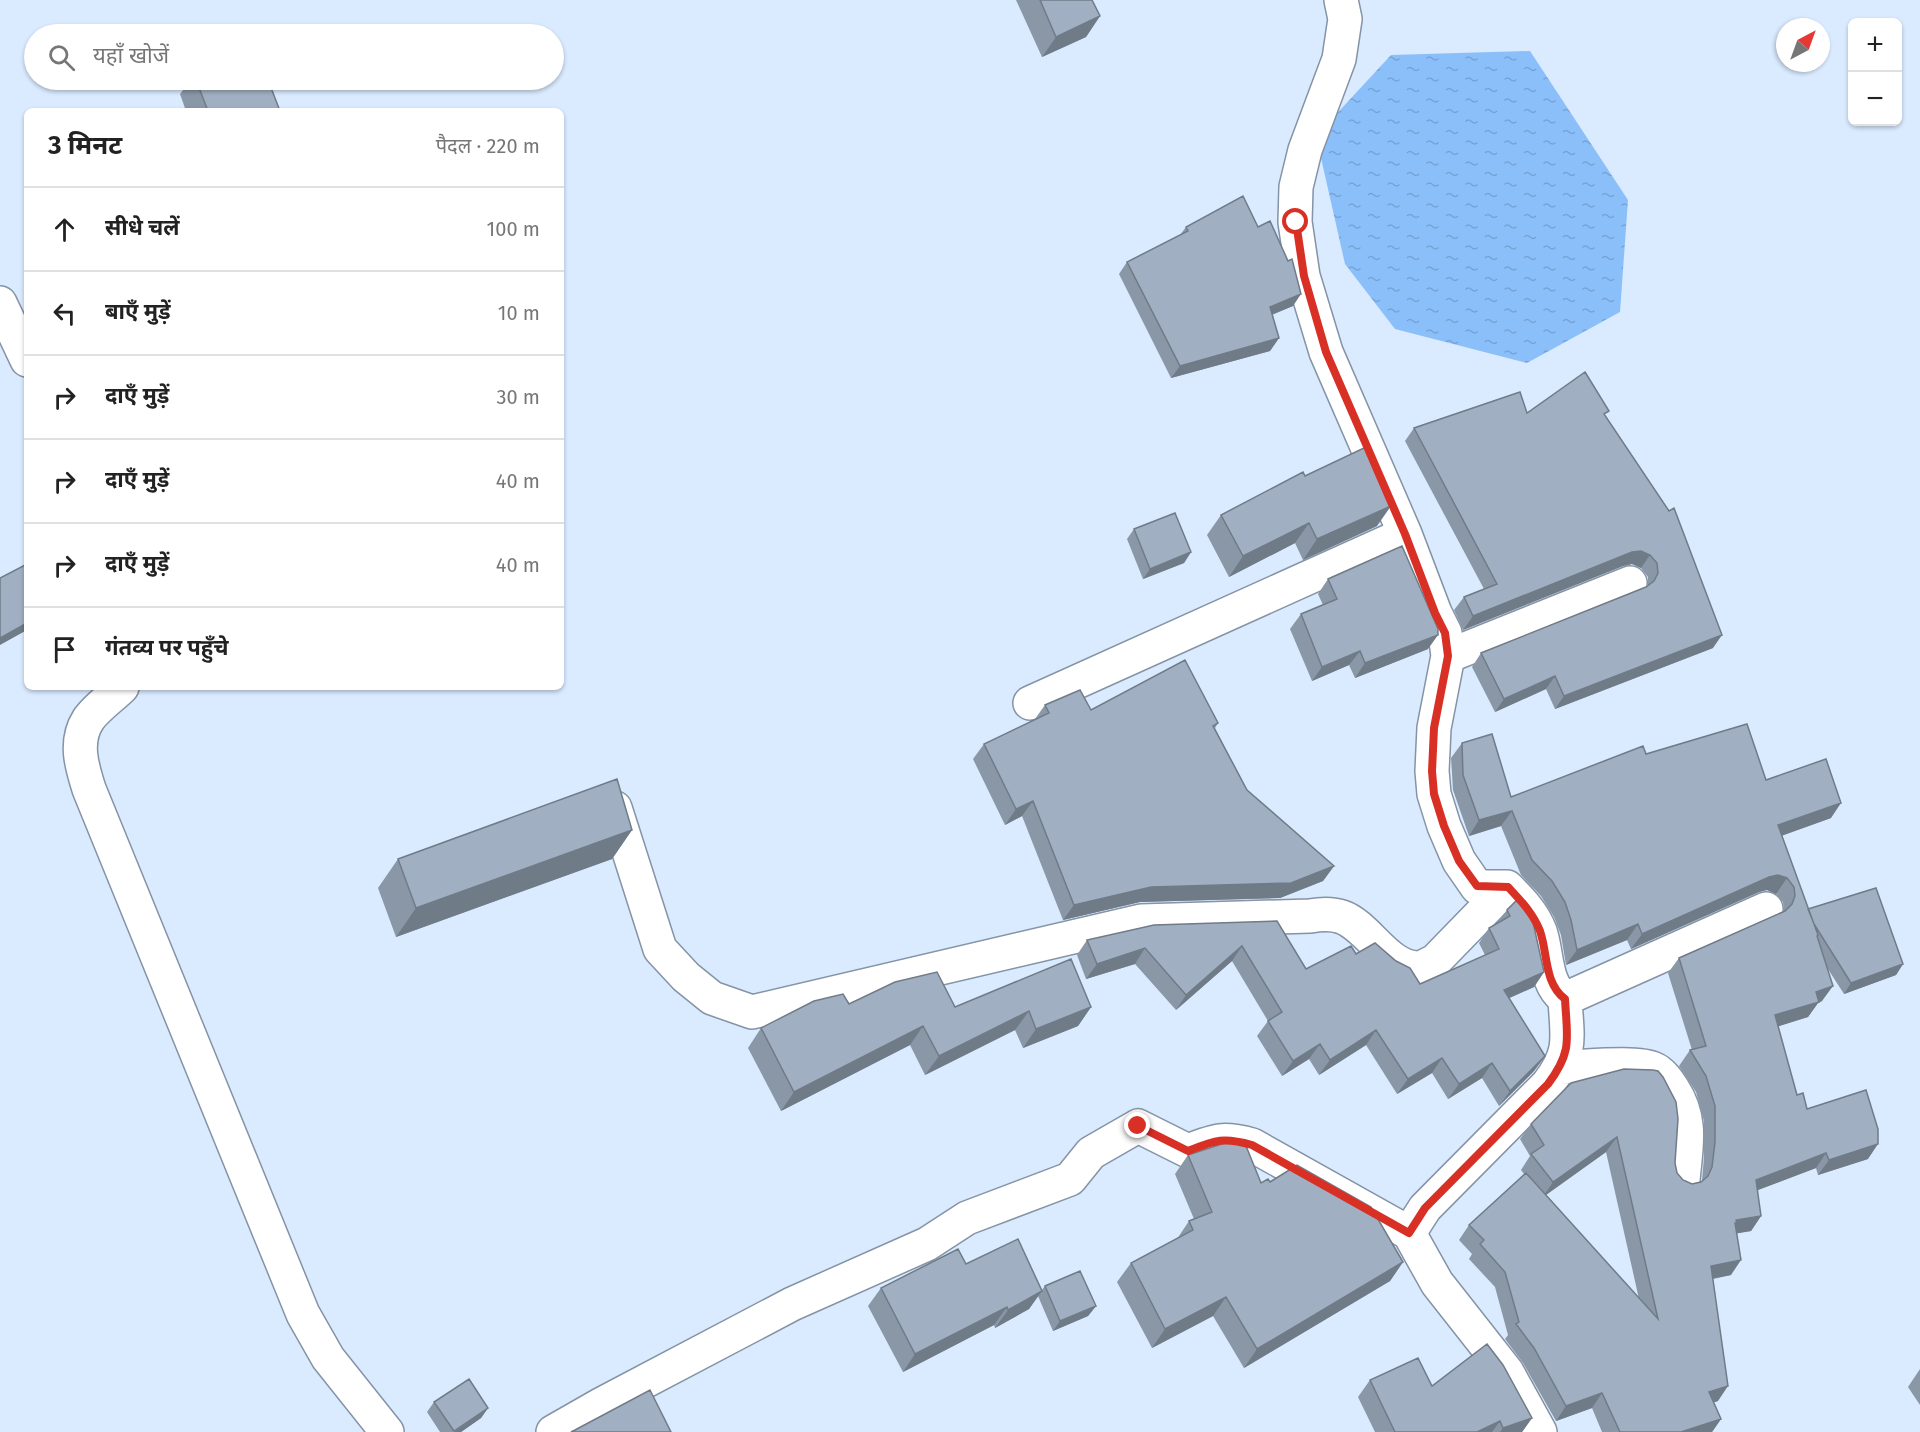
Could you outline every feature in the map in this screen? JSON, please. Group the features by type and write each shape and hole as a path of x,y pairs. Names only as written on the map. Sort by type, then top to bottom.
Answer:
{"street":[{"path":"1341,0 1345,19 1339,59 1305,150 1296,187 1296,222 1304,276 1326,352 1445,633 1448,656 1434,728 1432,771 1434,794 1444,826 1459,861 1477,886 1508,887 1530,911 1541,933 1547,968 1557,993 1565,999 1568,1047 1561,1067 1548,1084 1425,1208 1409,1233"},
{"path":"0,303 24,354"},
{"path":"1030,703 1405,534"},
{"path":"1448,656 1630,582"},
{"path":"119,690 88,720 81,739 81,762 89,789 303,1314 328,1358 387,1432"},
{"path":"615,808 660,949 686,977 712,998 752,1012 1141,921 1310,916 1329,913 1345,917 1390,957 1405,966 1420,968 1435,961 1508,887"},
{"path":"1565,999 1766,909"},
{"path":"1561,1067 1630,1065 1655,1069 1669,1083 1682,1103 1688,1126 1683,1180"},
{"path":"553,1432 792,1304 927,1244 968,1218 1070,1179 1091,1153 1138,1126 1188,1151 1211,1141 1230,1139 1252,1145 1409,1233 1437,1283 1507,1372 1540,1432"}],"water":[{"path":"1530,51 1628,200 1620,312 1527,363 1395,329 1345,264 1316,136 1391,55"}],"building":[{"path":"1040,0 1092,0 1100,16 1056,37"},
{"path":"200,90 272,90 279,108 207,108"},
{"path":"1243,196 1258,227 1270,221 1288,261 1292,259 1301,294 1270,307 1279,338 1180,366 1127,262 1188,231 1186,227"},
{"path":"1585,372 1609,411 1604,414 1669,511 1674,508 1722,635 1564,696 1555,676 1504,699 1481,653 1646,587 1654,581 1658,573 1657,563 1650,555 1641,551 1632,552 1473,616 1464,597 1497,584 1414,428 1520,392 1527,413"},
{"path":"1366,447 1391,506 1317,539 1309,523 1243,556 1221,515 1303,472 1305,476"},
{"path":"1175,513 1191,552 1150,569 1134,529"},
{"path":"1402,546 1438,629 1438,635 1365,663 1360,651 1322,667 1301,614 1337,599 1328,579"},
{"path":"24,566 24,625 0,638 0,578"},
{"path":"1185,660 1218,723 1213,726 1247,790 1334,866 1291,883 1151,887 1074,905 1033,801 1016,809 984,744 1049,713 1045,705 1080,690 1091,710"},
{"path":"1747,724 1766,780 1826,759 1841,803 1778,825 1818,935 1833,986 1816,992 1819,1002 1775,1015 1797,1095 1803,1093 1807,1109 1866,1090 1878,1129 1878,1144 1829,1160 1826,1153 1756,1180 1761,1216 1736,1220 1737,1223 1735,1223 1741,1260 1711,1266 1728,1386 1709,1392 1721,1419 1681,1432 1620,1432 1602,1393 1566,1406 1534,1348 1516,1324 1519,1322 1505,1272 1480,1244 1484,1240 1469,1225 1526,1173 1658,1319 1617,1137 1553,1182 1531,1154 1544,1145 1531,1124 1571,1083 1624,1069 1658,1071 1676,1102 1678,1119 1675,1163 1677,1173 1683,1180 1692,1184 1701,1182 1708,1176 1712,1167 1715,1142 1715,1106 1706,1076 1690,1050 1706,1046 1679,958 1785,911 1792,904 1795,896 1794,887 1787,878 1778,875 1769,877 1642,934 1638,924 1577,950 1565,902 1552,881 1532,860 1512,811 1479,820 1463,775 1462,743 1492,734 1511,797 1643,746 1646,754"},
{"path":"617,779 632,830 416,908 398,859"},
{"path":"1876,888 1903,964 1851,983 1814,924 1808,909"},
{"path":"1518,899 1533,922 1544,972 1504,990 1545,1056 1510,1091 1492,1063 1459,1084 1442,1058 1408,1079 1376,1030 1330,1060 1320,1044 1293,1061 1268,1021 1282,1012 1242,946 1186,995 1145,948 1097,964 1087,940 1154,925 1277,921 1306,969 1351,946 1356,954 1375,943 1396,961 1410,968 1420,984 1499,949 1489,928 1510,916 1507,910"},
{"path":"1071,959 1091,1007 1036,1029 1029,1011 939,1056 923,1026 794,1092 761,1028 814,1001 843,994 849,1004 895,982 937,972 955,1007"},
{"path":"1231,1141 1244,1141 1261,1183 1268,1179 1270,1182 1297,1165 1371,1207 1403,1262 1257,1349 1226,1297 1165,1329 1131,1263 1193,1230 1189,1221 1212,1212 1188,1155"},
{"path":"1018,1239 1042,1291 1008,1310 1007,1307 915,1354 881,1288 958,1249 966,1264"},
{"path":"1080,1271 1096,1306 1060,1321 1045,1286"},
{"path":"1487,1344 1503,1365 1532,1418 1503,1428 1500,1421 1477,1432 1395,1432 1370,1380 1418,1358 1432,1386"},
{"path":"469,1379 488,1408 454,1431 434,1402"},
{"path":"650,1390 671,1432 571,1432 575,1430"}],"route":[{"path":"1138,1126 1188,1151 1211,1141 1230,1139 1252,1145 1409,1233 1425,1208 1548,1084 1561,1067 1568,1047 1565,999 1557,993 1547,968 1541,933 1530,911 1508,887 1477,886 1459,861 1444,826 1434,794 1432,771 1434,728 1448,656 1445,633 1326,352 1304,276 1296,222"}]}
